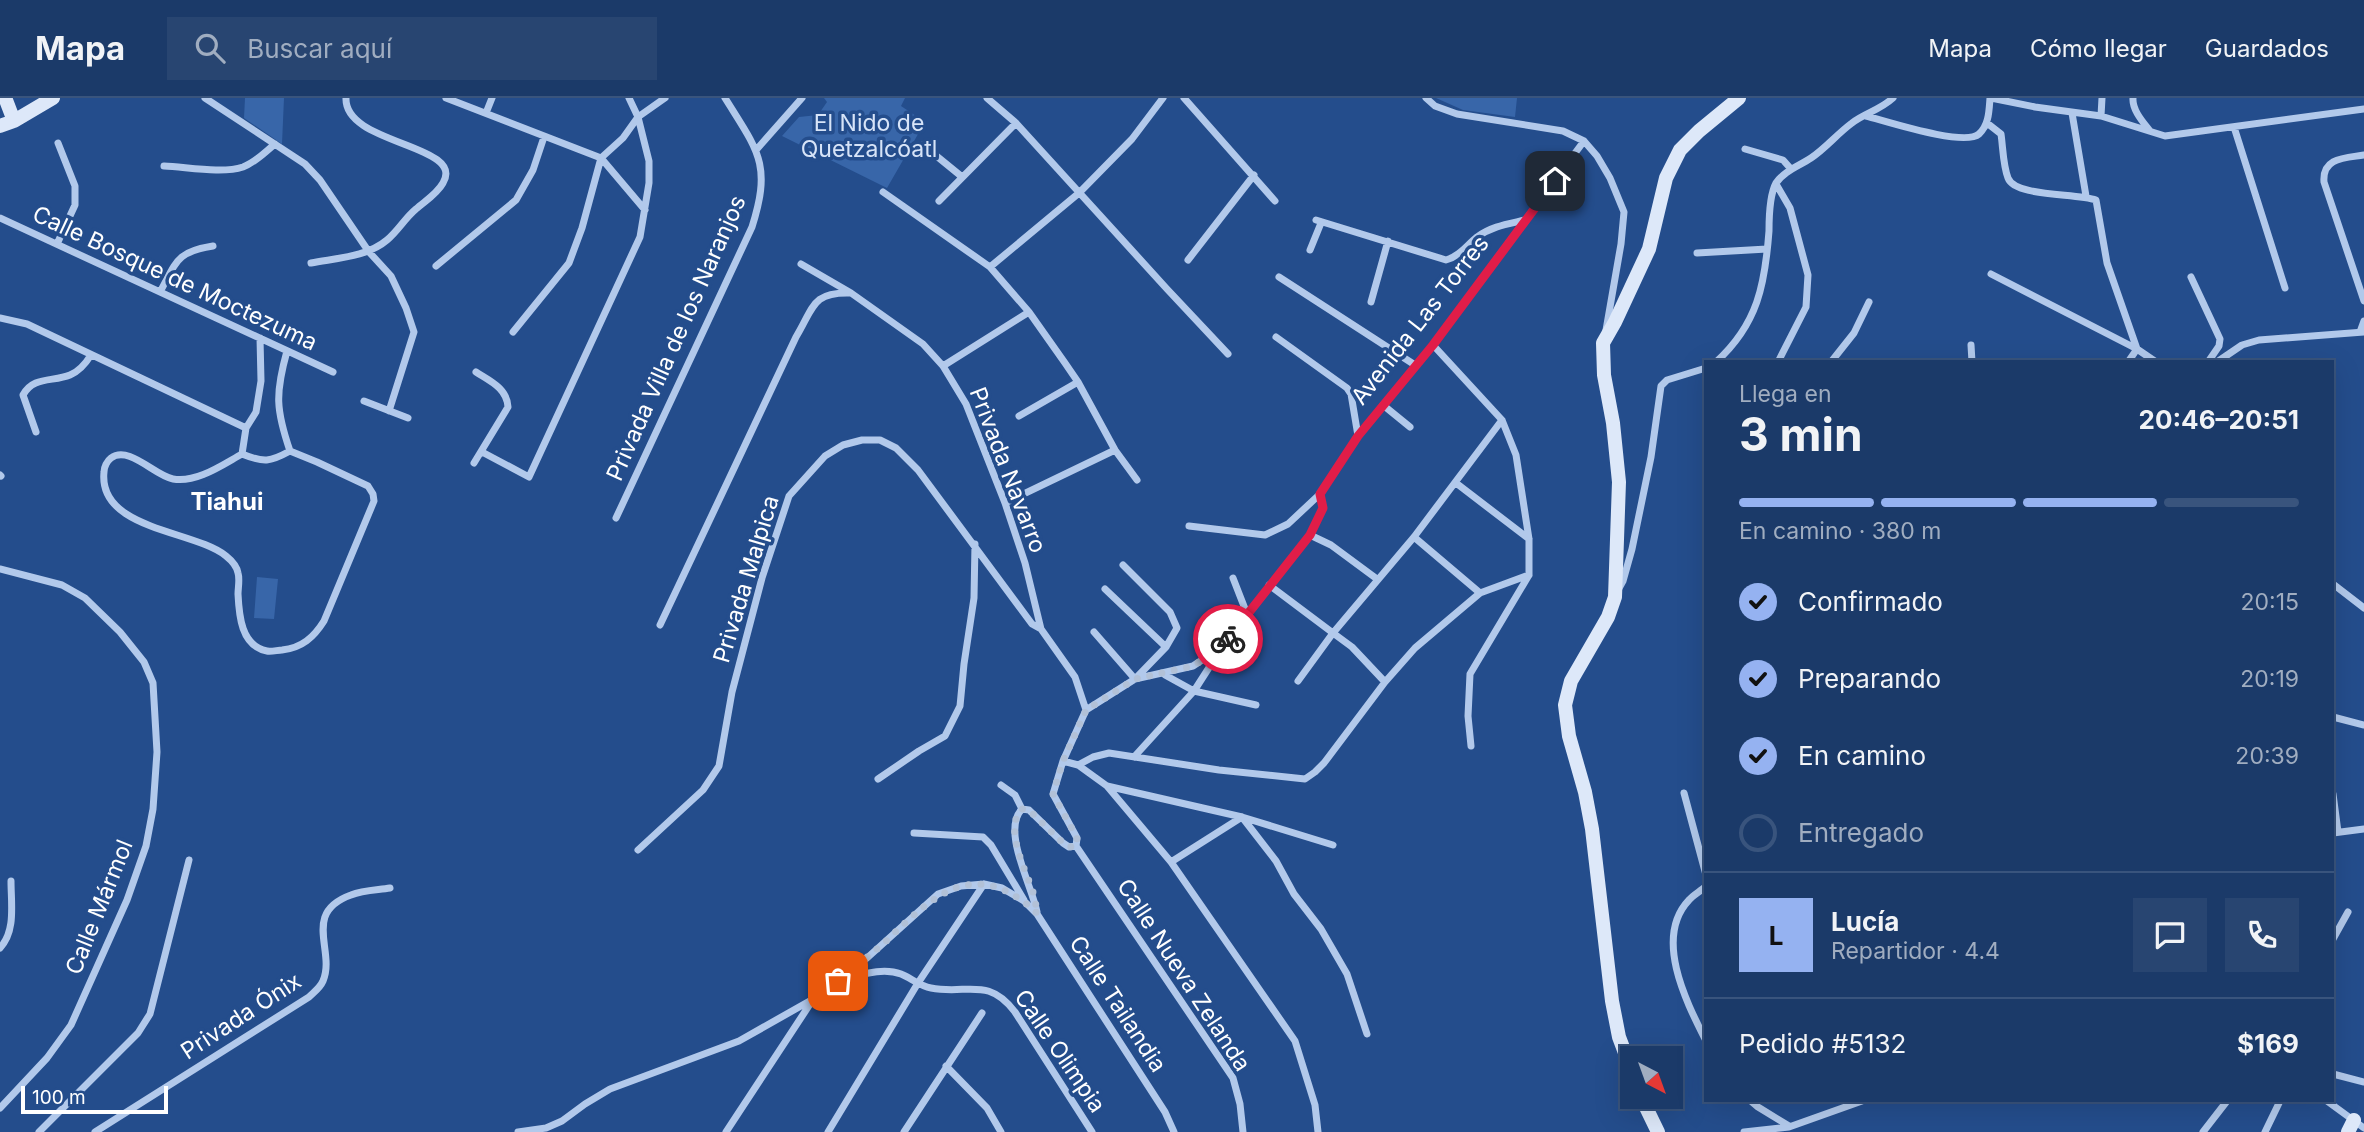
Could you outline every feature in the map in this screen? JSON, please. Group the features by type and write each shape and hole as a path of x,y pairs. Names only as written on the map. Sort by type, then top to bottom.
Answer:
{"street":[{"path":"205,98 305,164 320,180 369,252 391,276 414,332 389,411"},
{"path":"312,263 369,252 387,240 445,181 446,170 439,159 427,151 402,145 365,128 353,118 346,98"},
{"path":"446,98 601,158 645,210"},
{"path":"486,113 492,98"},
{"path":"482,452 529,477 640,237 649,183 649,161 638,117 629,98"},
{"path":"513,332 569,263 582,228 601,158 623,138 638,117 665,98"},
{"name":"Privada Villa de los Naranjos","path":"616,518 752,227 761,199 762,171 757,149 725,98"},
{"path":"757,149 802,98"},
{"path":"987,98 1016,123 1228,354"},
{"path":"990,267 1079,193 1132,139 1163,98"},
{"path":"1184,98 1275,201"},
{"path":"1426,98 1435,106 1457,114 1563,131 1584,141 1610,178 1624,212 1621,244 1603,343 1604,375 1613,423 1619,482 1615,597"},
{"path":"1603,343 1649,249 1666,178 1680,150 1739,98"},
{"path":"1718,360 1734,343 1755,310 1764,283 1770,215 1776,184 1791,169 1810,159 1853,121 1882,108 1893,98"},
{"path":"1865,116 1949,137 1970,138 1978,135 1987,123 1990,98 2101,116 2165,136 2364,109"},
{"path":"2035,107 2037,98"},
{"path":"2101,116 2102,98"},
{"path":"2133,98 2139,117 2150,132"},
{"path":"0,126 15,121 49,99"},
{"path":"5,100 15,121"},
{"path":"2072,113 2086,196"},
{"path":"939,201 1016,123"},
{"path":"1987,123 2001,134 2008,179 2013,186 2025,190 2086,196 2096,200 2107,263 2137,349"},
{"path":"2234,127 2285,288"},
{"path":"436,266 516,200 533,170 544,136"},
{"name":"Avenida Las Torres","path":"1189,526 1265,535 1288,524 1320,494 1358,436 1433,345 1584,141"},
{"path":"57,244 75,205 75,186 58,143"},
{"path":"164,166 226,170 242,167 257,160 275,144"},
{"path":"923,145 961,176"},
{"path":"1745,149 1783,160 1791,169"},
{"path":"2364,155 2331,162 2323,174 2364,301"},
{"path":"1188,260 1254,175"},
{"path":"1776,184 1790,208 1808,275 1806,307 1779,360"},
{"path":"883,192 990,267 1029,312 1078,382 1115,450 1137,480"},
{"name":"Calle Bosque de Moctezuma","path":"0,218 333,372"},
{"path":"1310,250 1319,222 1446,260 1455,257 1479,236 1499,225 1525,220"},
{"path":"1371,302 1388,241"},
{"path":"160,292 178,258 193,250 214,246"},
{"path":"1697,253 1767,249"},
{"name":"Privada Navarro","path":"801,264 851,293 923,344 943,366 966,404 1005,503 1025,563 1041,629 1075,677 1086,710"},
{"path":"1991,274 2137,349 2153,360"},
{"path":"1279,276 1415,365"},
{"path":"2191,277 2220,339 2219,346 2209,360"},
{"path":"660,625 796,337 819,298 832,293 851,293"},
{"path":"1833,360 1854,333 1869,302"},
{"path":"943,366 1029,312"},
{"path":"0,318 27,324 246,428"},
{"path":"2220,360 2242,345 2259,340 2362,332 2364,321"},
{"path":"1276,337 1347,388 1351,394 1358,436"},
{"path":"242,454 246,428 256,412 261,381 260,338"},
{"path":"1433,345 1502,420 1516,455 1529,539 1529,575 1470,674 1468,716 1471,746"},
{"path":"1971,345 1972,360"},
{"path":"2129,360 2137,349"},
{"path":"287,351 277,401 290,451"},
{"path":"36,432 23,395 28,387 40,381 70,375 83,367 92,355"},
{"path":"1622,1046 1612,1000 1592,829 1569,736 1565,705 1571,681 1608,617 1623,581 1651,457 1661,386 1667,380 1704,369"},
{"path":"474,463 508,407 507,398 498,386 476,372"},
{"path":"1019,416 1078,382"},
{"path":"364,401 408,418"},
{"path":"1383,405 1410,427"},
{"path":"1298,681 1333,633 1414,537 1502,420"},
{"name":"Privada Malpica","path":"638,850 703,790 719,766 732,692 762,578 789,496 825,456 843,445 862,440 880,440 896,448 918,470 1032,624 1041,629"},
{"path":"1005,503 1115,450"},
{"path":"290,451 368,486 374,501 324,621 315,636 302,645 266,651 255,645 241,626 238,573 233,562 216,550 128,516 110,498 103,471 113,456 119,455 135,458 159,474 174,479 191,478 242,454 260,461 278,458 290,451"},
{"path":"1456,483 1529,539"},
{"path":"1134,757 1194,691 1223,646 1310,535 1323,508 1320,494"},
{"path":"1310,535 1331,545 1377,579"},
{"path":"1414,537 1480,593"},
{"path":"878,779 945,736 960,706 974,598 975,544"},
{"path":"1022,809 1029,810 1063,843 1069,847 1076,846 1077,838 1053,794 1063,761 1086,710 1135,679 1166,648 1177,628 1170,612 1123,565"},
{"name":"Calle Mármol","path":"0,569 62,585 85,598 120,632 144,662 153,683 157,752 153,809 146,846 127,900 71,1025 47,1058 0,1108"},
{"path":"1078,765 1109,752 1219,770 1305,779 1324,763 1385,682 1415,648 1480,593 1529,575"},
{"path":"1233,578 1247,614"},
{"path":"1269,585 1352,647 1385,682"},
{"path":"1105,589 1166,648"},
{"path":"2334,589 2364,608"},
{"path":"1094,632 1135,679"},
{"path":"1135,679 1164,675 1193,666 1223,646"},
{"path":"1164,675 1194,691 1256,705"},
{"path":"2334,717 2364,724"},
{"path":"1063,761 1078,765 1107,786 1171,863 1295,1041 1315,1105 1318,1132"},
{"path":"1001,785 1015,795 1022,809"},
{"path":"1107,786 1242,817 1333,845"},
{"path":"1684,793 1704,868"},
{"path":"1022,809 1016,815 1016,837 1020,861 1034,893 1038,914"},
{"path":"2334,814 2335,833 2364,829"},
{"path":"1171,863 1242,817"},
{"path":"1242,817 1276,861 1294,894 1321,929 1347,974 1367,1034"},
{"path":"914,833 984,837 1024,901"},
{"name":"Calle Nueva Zelanda","path":"1076,846 1233,1079 1240,1104 1243,1132"},
{"path":"38,1132 138,1033 150,1014 189,860"},
{"path":"0,948 8,940 11,927 11,881"},
{"path":"517,1132 546,1128 562,1121 610,1090 739,1041 815,998 867,958 939,894 961,886 984,884 1002,888 1024,901"},
{"path":"828,1132 918,983 984,884"},
{"name":"Privada Ónix","path":"95,1132 309,998 324,979 326,967 322,932 326,916 335,904 352,894 390,888"},
{"path":"1704,888 1688,901 1679,917 1674,939 1676,967 1683,992 1704,1037"},
{"name":"Calle Tailandia","path":"1024,901 1038,914 1165,1112 1174,1132"},
{"path":"2334,937 2348,912"},
{"path":"838,981 875,972 899,972 918,983"},
{"name":"Calle Olimpia","path":"918,983 929,988 972,988 995,992 1006,999 1092,1132"},
{"path":"726,1132 815,998"},
{"path":"904,1132 982,1013"},
{"path":"946,1066 986,1108 1001,1132"},
{"path":"2334,1074 2364,1082"},
{"path":"1752,1102 1789,1127"},
{"path":"1744,1132 1789,1127 1859,1102"},
{"path":"2203,1132 2226,1102"},
{"path":"2264,1132 2279,1102"},
{"path":"2328,1102 2355,1127"},
{"path":"1647,1110 1658,1132"}],"green space":[{"path":"245,98 284,98 282,144 244,118"},
{"name":"El Nido de Quetzalcóatl","path":"824,98 905,98 901,106 925,122 887,188 782,136 799,117 818,115 827,102"},
{"path":"1436,98 1517,98 1515,117 1463,110"},
{"path":"257,577 278,579 274,619 254,618"}],"way so far":[{"path":"838,981 939,894 961,886 984,884 1002,888 1024,901 1038,914 1034,893 1020,861 1014,824 1016,815 1022,809 1029,810 1063,843 1069,847 1076,846 1077,838 1053,794 1063,761 1086,710 1135,679 1164,675 1193,666 1223,646 1228,639"}],"district":[{"name":"Tiahui","path":"227,501"}],"route":[{"path":"1228,639 1310,535 1323,508 1320,494 1358,436 1433,345 1555,181"}]}
